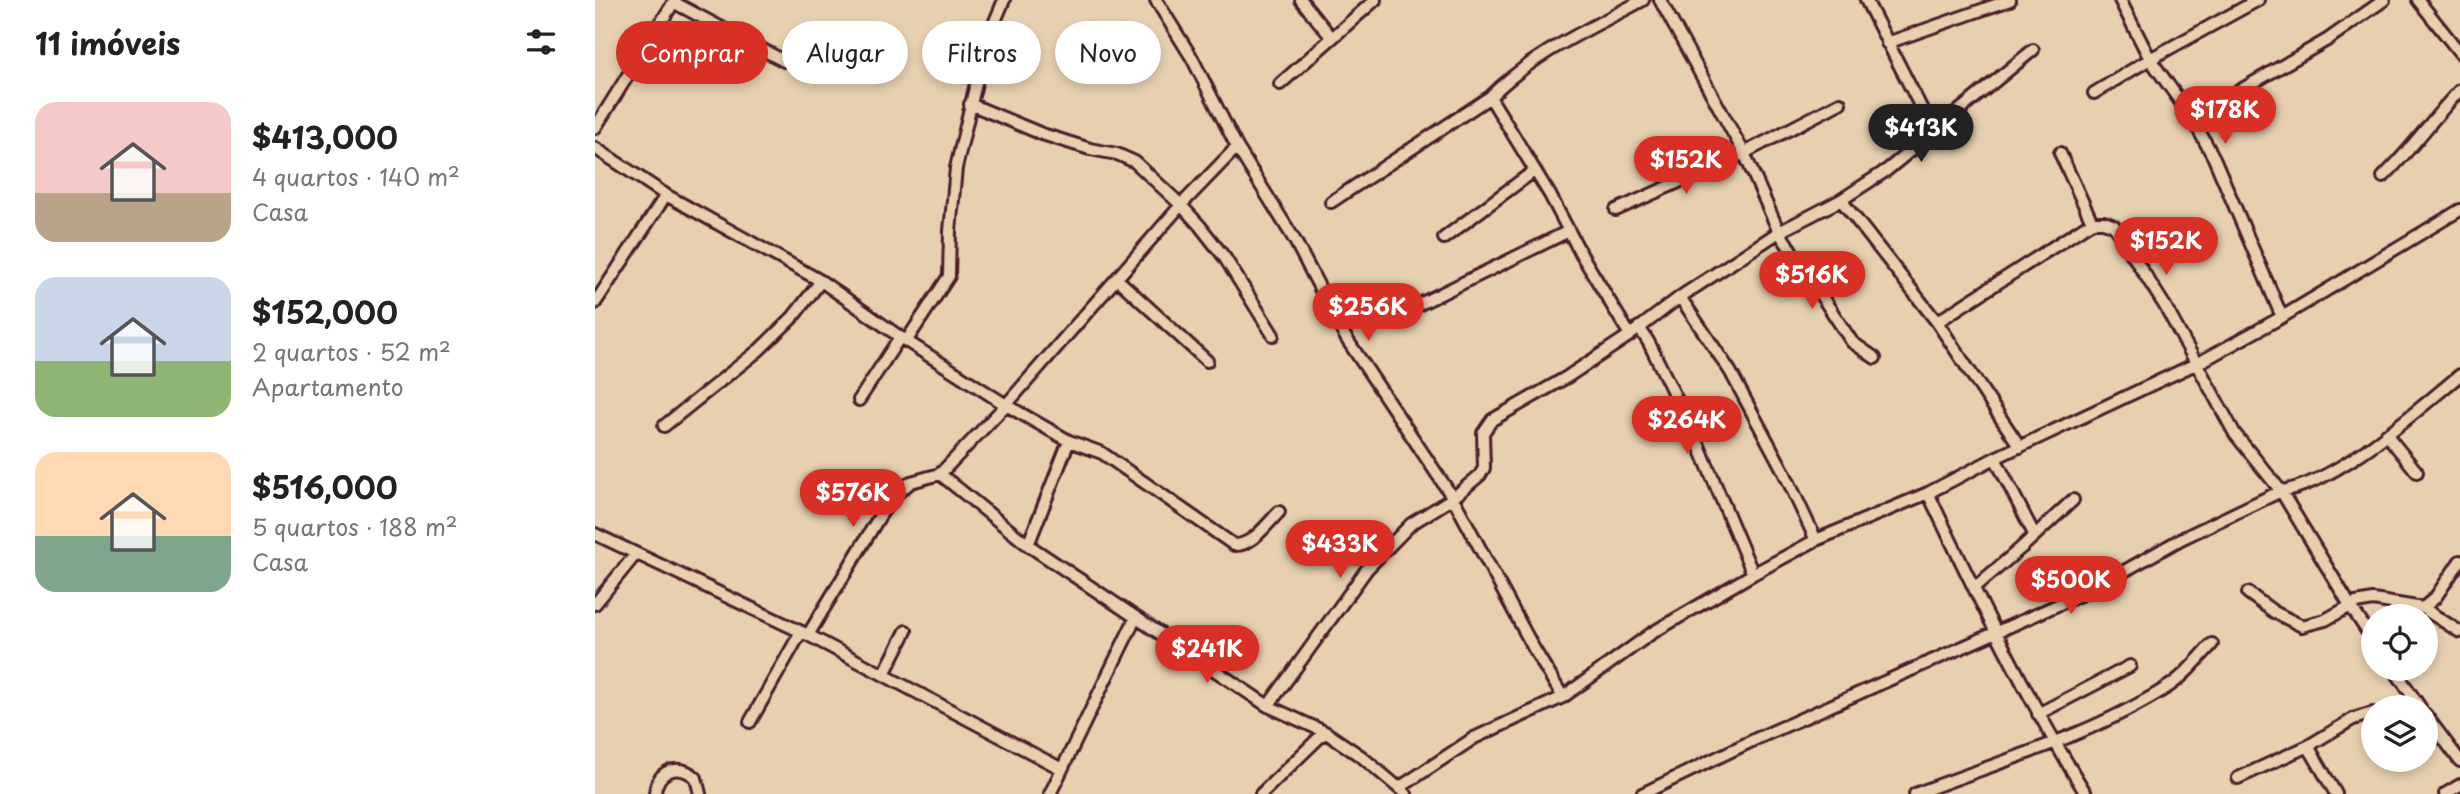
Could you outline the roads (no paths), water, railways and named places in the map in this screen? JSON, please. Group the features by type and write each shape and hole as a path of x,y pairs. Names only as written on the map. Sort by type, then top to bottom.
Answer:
{"street":[{"path":"859,400 949,276 956,168 985,45 1004,0"},
{"path":"1156,0 1192,58 1237,147 1294,239 1346,338 1453,498 1534,649 1563,697"},
{"path":"1301,0 1332,38"},
{"path":"1280,84 1375,0"},
{"path":"1331,202 1490,97 1541,55 1643,0"},
{"path":"1660,0 1744,153 1779,232 1852,342 1875,358"},
{"path":"1866,0 1934,133"},
{"path":"1887,43 2010,0"},
{"path":"2120,0 2150,59 2192,118 2214,158 2282,317"},
{"path":"2094,93 2258,0"},
{"path":"2192,118 2327,40 2383,0"},
{"path":"2418,0 2460,53"},
{"path":"595,128 674,1 782,60"},
{"path":"1268,706 1367,569 1411,524 1453,498 1480,475 1483,468 1483,433 1492,420 1567,377 1680,297 1779,232 1841,200 1887,170 2033,50"},
{"path":"2382,177 2406,154 2460,90"},
{"path":"1490,97 1569,231 1634,331 1655,353 1697,441 1753,574"},
{"path":"1616,210 1744,153 1840,103"},
{"path":"970,104 1042,134 1090,149 1117,154 1135,162 1181,205 1225,258 1273,335"},
{"path":"750,722 888,503 911,482 940,474 1006,405 1181,205 1237,147"},
{"path":"595,149 666,195 821,281 1006,405 1069,441 1102,453 1234,545 1250,541 1279,512"},
{"path":"2060,153 2092,222"},
{"path":"1444,238 1534,171"},
{"path":"595,303 666,195"},
{"path":"1841,200 1937,322 2019,447"},
{"path":"940,474 1028,545 1135,619 1268,706 1325,732 1362,757 1402,791 1474,738 1563,697 1641,640 1753,574 1816,540 1928,493 1995,458 2196,364 2282,317 2460,210"},
{"path":"1937,322 2092,222 2115,226 2165,306 2235,434 2281,491 2361,622"},
{"path":"1381,323 1569,231"},
{"path":"1117,279 1206,361"},
{"path":"664,426 759,350 793,317 821,281"},
{"path":"1680,297 1730,371 1784,472 1816,540"},
{"path":"1642,794 1758,738 2089,591 2181,539 2281,491 2298,489 2321,479 2386,434 2460,375"},
{"path":"2386,434 2417,472"},
{"path":"1028,545 1069,441"},
{"path":"1995,458 2034,534"},
{"path":"1928,493 1994,631 2054,743 2086,794"},
{"path":"1974,588 2073,500"},
{"path":"595,534 804,633 1062,769"},
{"path":"595,604 635,555"},
{"path":"2428,604 2435,598 2460,561"},
{"path":"2248,593 2274,612 2301,626 2325,620 2356,603 2373,600 2398,604"},
{"path":"2438,618 2460,632"},
{"path":"1049,794 1135,619"},
{"path":"884,674 906,631"},
{"path":"1915,794 2054,743 2125,710 2167,688 2212,644"},
{"path":"2038,714 2130,666"},
{"path":"2238,778 2308,746 2361,717"},
{"path":"2438,731 2460,761"},
{"path":"1261,794 1325,732"},
{"path":"2308,746 2336,794"},
{"path":"655,794 658,779 664,773 684,769 696,778 700,794"},
{"path":"2445,794 2460,785"}]}
